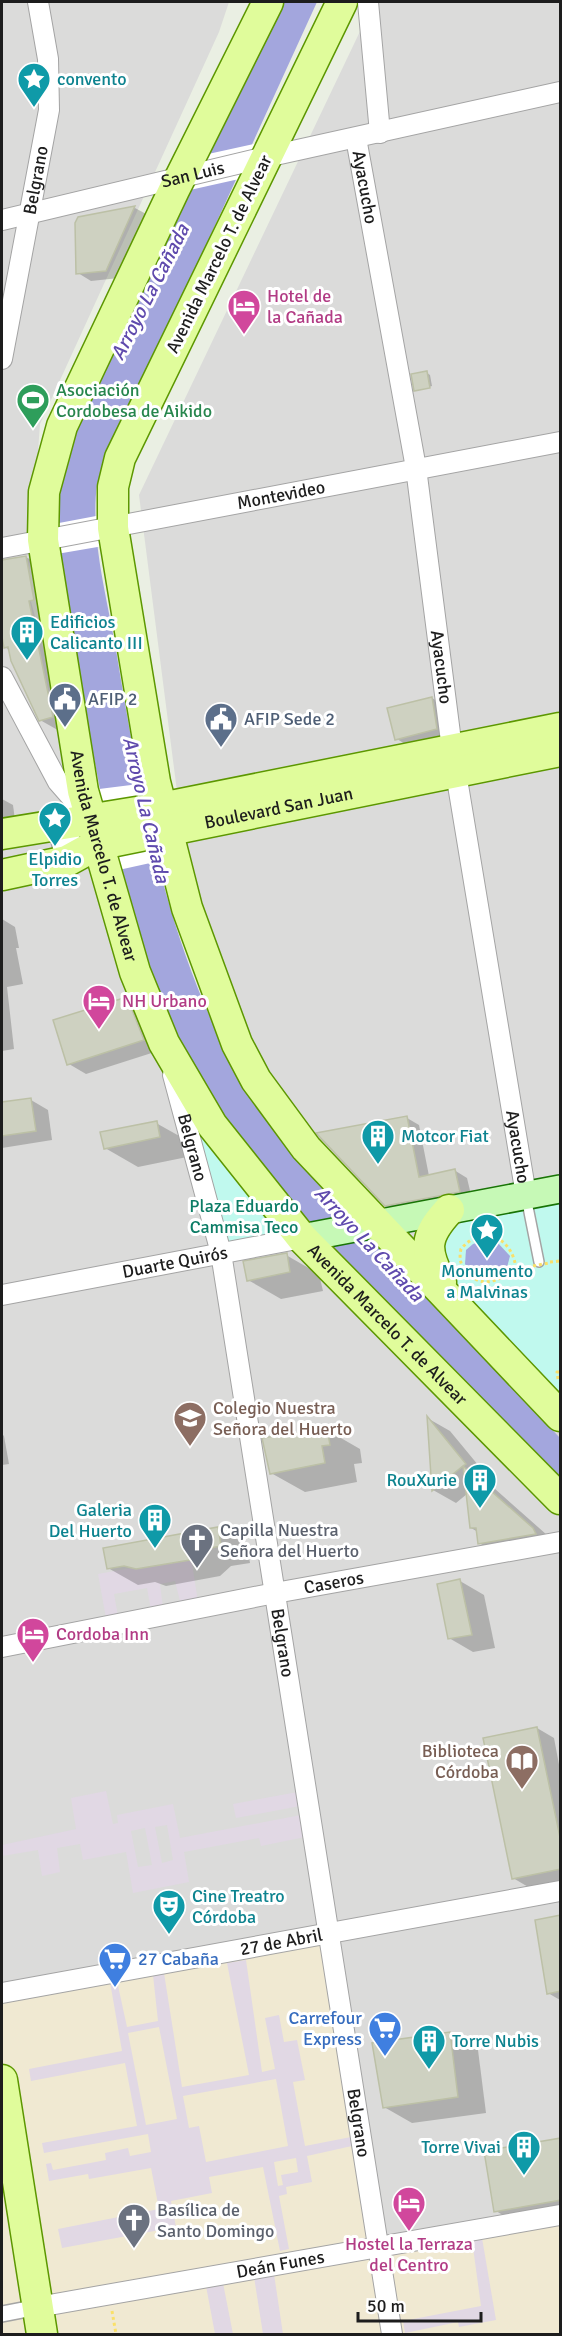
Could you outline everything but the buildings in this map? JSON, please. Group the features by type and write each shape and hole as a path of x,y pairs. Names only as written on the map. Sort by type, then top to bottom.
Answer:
{"main road":[{"name":"Avenida Marcelo T. de Alvear","path":"268,2 180,177 62,426 44,492 43,540 83,791 135,972 164,1044 212,1125 302,1238 561,1499"},
{"name":"Avenida Marcelo T. de Alvear","path":"342,2 120,458 112,487 113,528 163,820 186,908 237,1044 256,1080 306,1148 561,1416"},
{"name":"Boulevard San Juan","path":"2,834 93,832 163,820 454,760 561,728"},
{"name":"Boulevard San Juan","path":"454,760 561,751"},
{"name":"Boulevard San Juan","path":"2,875 67,861 93,832"},
{"name":"Duarte Quirós","path":"302,1238 561,1189"},
{"path":"448,1295 429,1251 429,1236 434,1226 449,1210"},
{"path":"2,2080 40,2321"}],"street":[{"name":"Belgrano","path":"2,359 27,215 49,110 48,59 38,2"},
{"name":"Ayacucho","path":"368,2 380,133"},
{"name":"San Luis","path":"2,219 27,215 266,157 561,92"},
{"name":"Ayacucho","path":"356,138 416,468 454,760 526,1195"},
{"name":"Montevideo","path":"2,548 561,442"},
{"path":"2,677 58,782 93,832"},
{"name":"Belgrano","path":"164,1044 209,1200 221,1253 392,2334"},
{"name":"Duarte Quirós","path":"2,1295 302,1238"},
{"name":"Caseros","path":"2,1647 275,1593 561,1542"},
{"name":"27 de Abril","path":"2,1993 561,1891"},
{"name":"Deán Funes","path":"2,2314 40,2321 109,2295 561,2216"}],"lane":[{"path":"526,1195 536,1264"}],"path":[{"path":"516,1269 512,1250 502,1240 494,1237 482,1236 472,1239 461,1249 459,1256 464,1268 474,1278 484,1282 503,1279 516,1269 561,1261"},
{"path":"109,2295 116,2334"}],"shaded area":[{"path":"2,2 229,2 219,32 40,424 28,590 143,1031 267,1233 384,1210 263,1075 189,885 139,495 374,2 560,2 560,2334 2,2334"},
{"path":"191,1557 198,1602 181,1605 175,1581 160,1584 163,1608 151,1610 147,1588 114,1594 118,1616 106,1618 98,1574"},
{"path":"106,1791 113,1824 118,1823 117,1815 173,1804 180,1838 301,1815 305,1837 261,1846 259,1838 184,1852 189,1882 133,1893 126,1852 83,1860 80,1844 57,1848 60,1872 42,1876 38,1850 2,1856 2,1845 76,1829 71,1798","holes":["167,1825 173,1860 162,1863 155,1827","145,1828 152,1865 138,1867 131,1831"]},
{"path":"298,1792 300,1806 236,1818 233,1804"},
{"path":"328,1933 378,2247 560,2215 560,2334 2,2334 2,1993"},
{"path":"246,1960 262,2072 275,2069 265,2018 279,2015 284,2042 297,2040 305,2080 293,2082 305,2146 351,2137 352,2146 307,2156 312,2182 286,2187 287,2194 279,2196 289,2249 280,2251 263,2167 209,2177 212,2193 171,2201 176,2227 62,2248 58,2229 159,2209 151,2168 89,2179 88,2174 49,2181 46,2164 51,2163 53,2170 106,2160 105,2153 128,2148 130,2156 151,2152 148,2134 44,2153 42,2143 137,2126 125,2063 31,2081 29,2069 122,2051 110,1982 117,1981 127,2027 158,2021 153,1975 164,1973 182,2087 249,2075 227,1963","holes":["159,2027 177,2119 146,2125 128,2033","276,2079 288,2146 206,2162 199,2126 189,2128 183,2096","296,2158 298,2172 281,2175 283,2185 278,2186 274,2162"]},
{"path":"482,2238 496,2320 459,2327 458,2322 405,2333 403,2321 481,2306 472,2240"},
{"path":"274,2274 283,2334 263,2334 254,2277"},
{"path":"223,2283 233,2334 215,2334 206,2286"}],"green space":[{"name":"Plaza Eduardo Cammisa Teco","path":"190,1090 302,1238 221,1253"},
{"path":"560,1201 560,1400 452,1281 438,1241 449,1230 478,1216"}],"water":[{"name":"Arroyo La Cañada","path":"282,2 317,2 97,484 95,504 98,546 133,746 153,841 179,935 214,1026 237,1070 279,1133 325,1191 560,1438 560,1489 287,1207 178,1051 117,876 83,702 54,519 71,428 264,44"},
{"path":"487,1240 497,1242 510,1256 506,1271 490,1278 479,1276 465,1264 466,1250 473,1244"}],"pier":[{"path":"276,139 257,175 172,194 190,158"},
{"path":"112,513 115,544 45,556 43,526"},
{"path":"155,782 173,858 105,873 83,791"}],"place":[{"name":"convento","path":"34,108"},
{"name":"Hotel de la Cañada","path":"244,335"},
{"name":"Asociación Cordobesa de Aikido","path":"33,429"},
{"name":"Edificios Calicanto III","path":"27,661"},
{"name":"AFIP 2","path":"65,728"},
{"name":"AFIP Sede 2","path":"221,748"},
{"name":"Elpidio Torres","path":"55,847"},
{"name":"NH Urbano","path":"99,1030"},
{"name":"Motcor Fiat","path":"378,1165"},
{"name":"Monumento a Malvinas","path":"487,1259"},
{"name":"Colegio Nuestra Señora del Huerto","path":"190,1447"},
{"name":"RouXurie","path":"480,1509"},
{"name":"Galeria Del Huerto","path":"155,1549"},
{"name":"Capilla Nuestra Señora del Huerto","path":"197,1569"},
{"name":"Cordoba Inn","path":"33,1663"},
{"name":"Biblioteca Córdoba","path":"522,1790"},
{"name":"Cine Treatro Córdoba","path":"169,1935"},
{"name":"27 Cabaña","path":"115,1988"},
{"name":"Carrefour Express","path":"385,2057"},
{"name":"Torre Nubis","path":"429,2070"},
{"name":"Torre Vivai","path":"524,2176"},
{"name":"Hostel la Terraza del Centro","path":"409,2232"},
{"name":"Basílica de Santo Domingo","path":"134,2249"}]}
